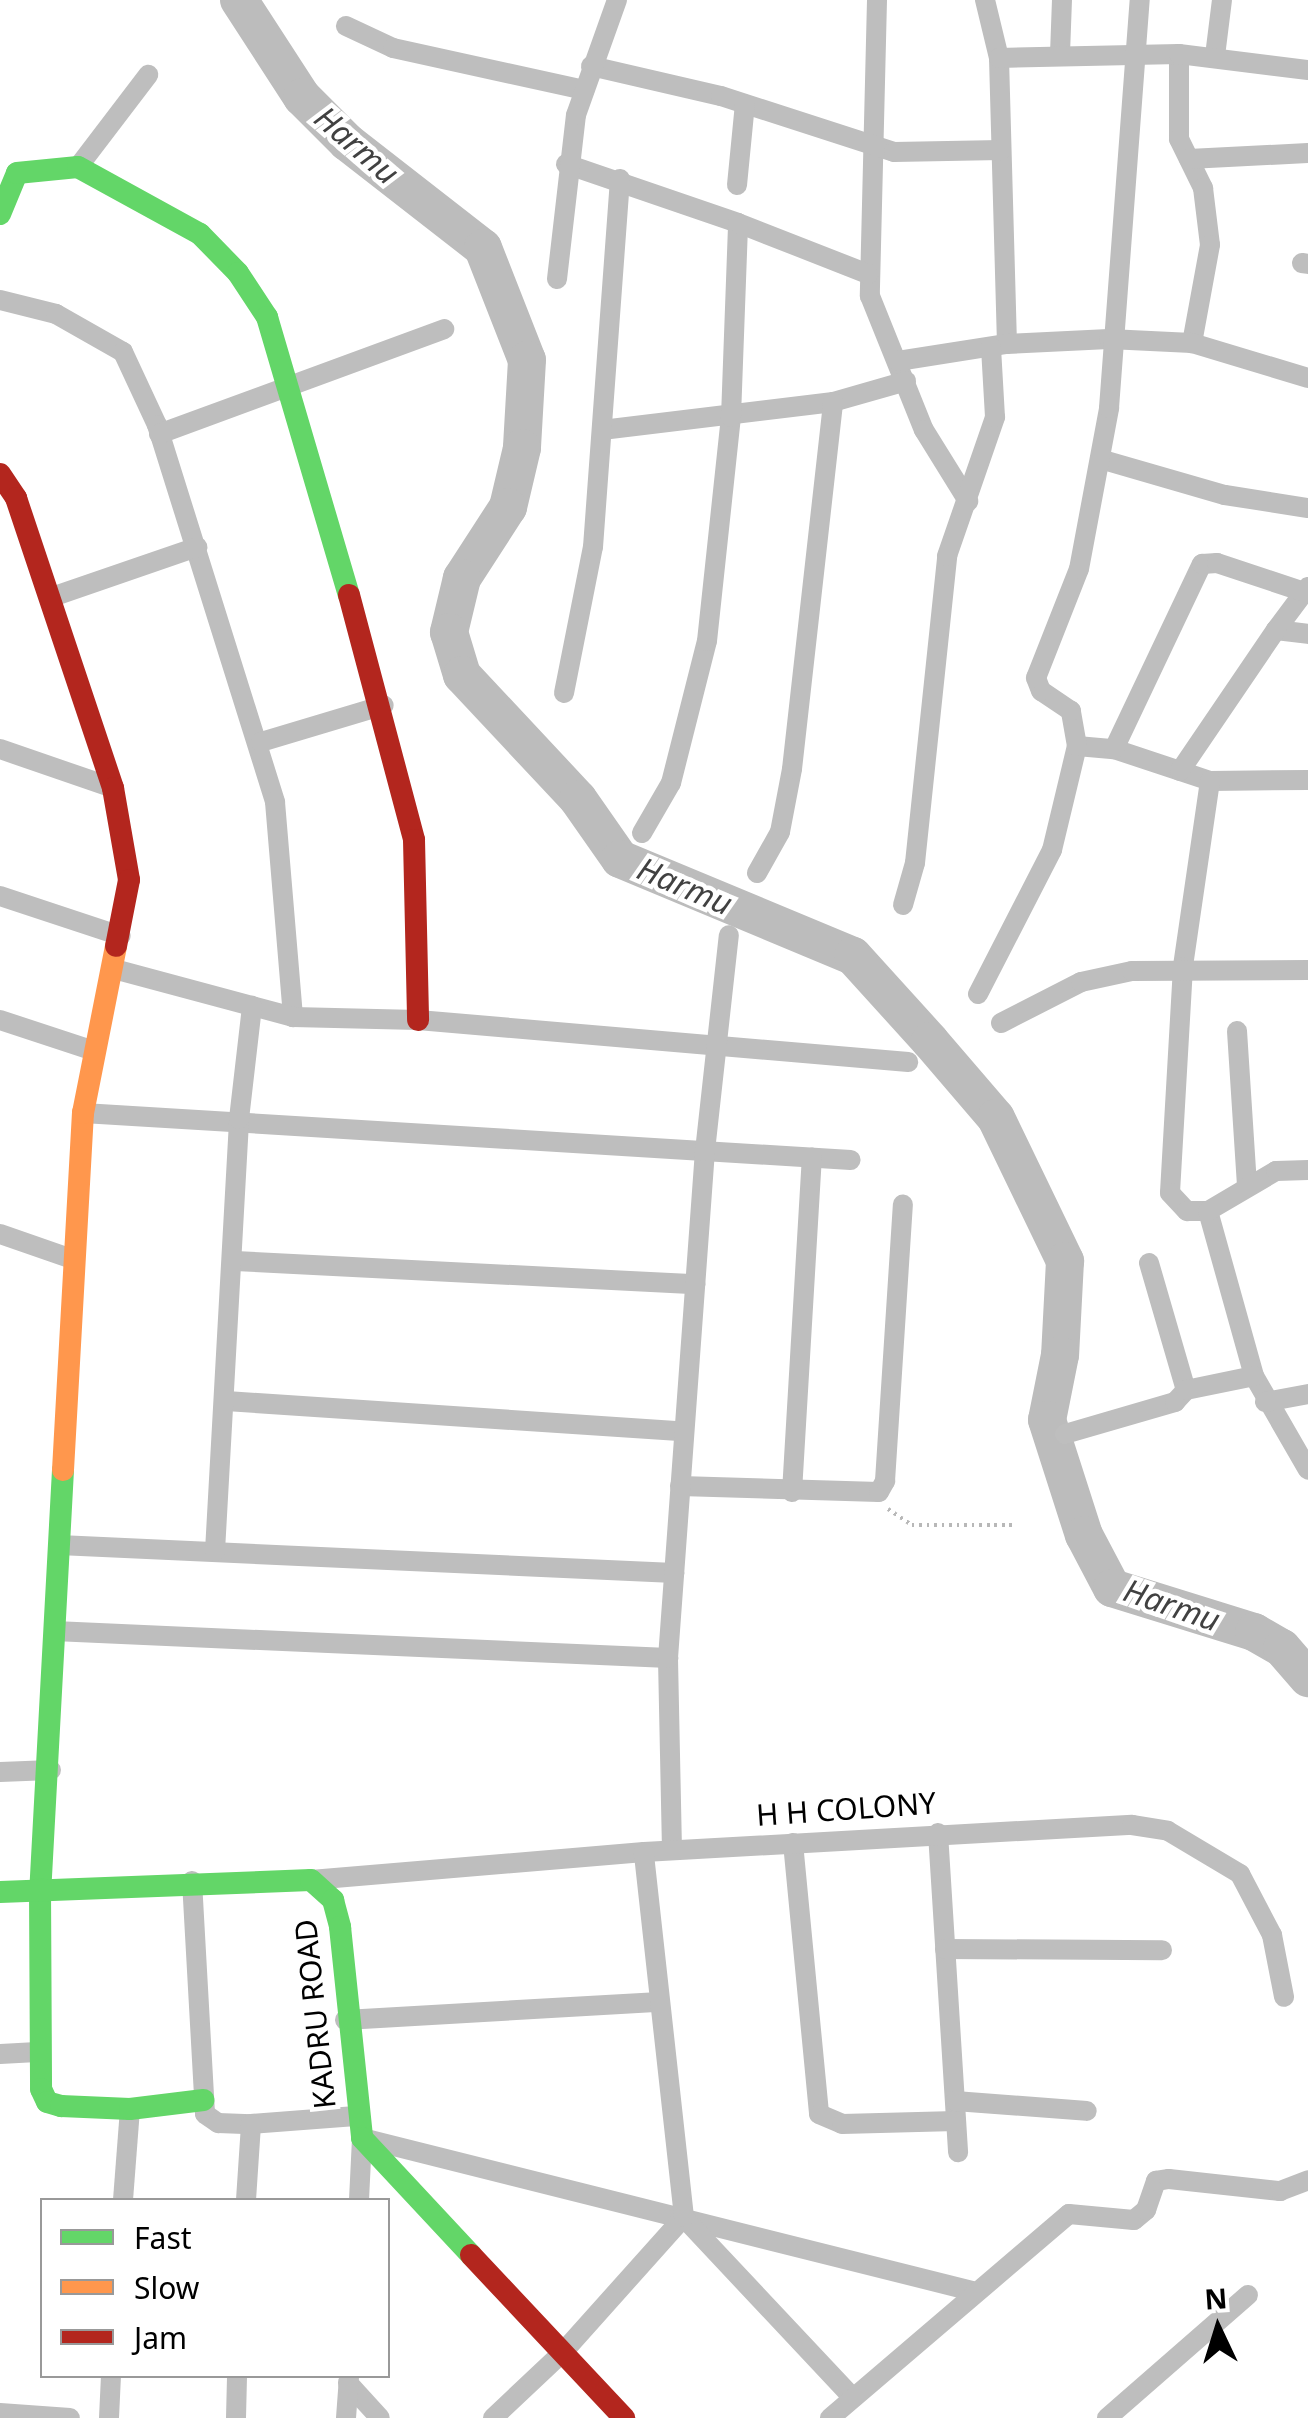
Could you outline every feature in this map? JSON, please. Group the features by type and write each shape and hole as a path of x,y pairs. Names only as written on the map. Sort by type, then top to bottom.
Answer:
{"street":[{"path":"556,280 566,164 584,90 617,0"},
{"path":"876,0 870,142 870,296 924,430 968,501"},
{"path":"902,905 915,863 947,556 995,418 999,346 999,58 985,0"},
{"path":"1060,54 1062,0"},
{"path":"978,994 1052,850 1078,746 1071,711 1041,691 1036,678 1080,569 1100,460 1109,339 1132,154 1134,56 1140,0"},
{"path":"1216,56 1222,0"},
{"path":"346,26 393,48 584,90"},
{"path":"999,58 1179,54 1308,70"},
{"path":"1179,54 1178,139 1203,188 1210,245 1192,344"},
{"path":"592,66 746,104 894,152 1001,150"},
{"path":"78,167 148,75"},
{"path":"738,185 746,104"},
{"path":"1189,159 1308,153"},
{"path":"566,164 620,179 868,274"},
{"path":"0,214 16,173 78,167 200,234 238,273 267,317 384,705 414,840 418,1020"},
{"path":"564,693 593,547 620,179"},
{"path":"642,833 672,783 707,640 731,417 738,223"},
{"path":"0,300 56,314 124,352 160,434 261,742 275,802 293,1017"},
{"path":"160,434 444,330"},
{"path":"602,430 833,402 902,371 999,346 1109,339 1192,344 1308,378"},
{"path":"757,873 780,832 792,769 833,402"},
{"path":"1100,460 1225,494 1308,508"},
{"path":"0,474 16,498 113,788 129,880 114,969 91,1050 82,1112 54,1631 51,1770 40,1889 37,2052 48,2102 130,2109 202,2100"},
{"path":"49,598 197,547"},
{"path":"1114,748 1202,564 1217,563 1306,590 1180,771"},
{"path":"1276,630 1308,634"},
{"path":"261,742 384,705"},
{"path":"1078,746 1114,748 1210,781 1308,780"},
{"path":"0,749 113,788"},
{"path":"1210,781 1183,967 1170,1193 1188,1211 1208,1211 1276,1171 1308,1170"},
{"path":"0,896 121,936"},
{"path":"672,1850 668,1658 704,1151 729,936"},
{"path":"1001,1023 1081,982 1183,967 1308,970"},
{"path":"114,969 293,1017 418,1020 908,1062"},
{"path":"215,1551 236,1261 239,1119 252,1006"},
{"path":"0,1020 91,1050"},
{"path":"1237,1031 1248,1184"},
{"path":"82,1112 851,1160"},
{"path":"792,1492 812,1158"},
{"path":"680,1486 878,1492 885,1481 904,1205"},
{"path":"1208,1211 1254,1376 1265,1402 1308,1470"},
{"path":"0,1234 75,1260"},
{"path":"236,1261 695,1284"},
{"path":"1149,1263 1186,1390"},
{"path":"1065,1434 1175,1402 1186,1390 1254,1376"},
{"path":"1265,1402 1308,1394"},
{"path":"226,1401 683,1431"},
{"path":"59,1545 674,1573"},
{"path":"54,1631 668,1658"},
{"path":"0,1772 51,1770"},
{"name":"H H COLONY","path":"311,1880 793,1842 1132,1826 1168,1831 1207,1849 1240,1874 1258,1900 1284,1997"},
{"path":"938,1834 958,2152"},
{"path":"793,1842 820,2114 842,2124 956,2111 1087,2111"},
{"path":"644,1852 684,2217 853,2398"},
{"name":"KADRU ROAD","path":"0,1892 311,1880 333,1900 340,1927 345,2020 359,2127 624,2418"},
{"path":"192,1882 202,2100 205,2114 218,2123 359,2127 972,2291"},
{"path":"945,1949 1162,1950"},
{"path":"345,2020 660,2002"},
{"path":"0,2054 37,2052"},
{"path":"123,2198 130,2109"},
{"path":"246,2198 251,2124"},
{"path":"359,2127 359,2198"},
{"path":"830,2418 972,2291 1069,2214 1134,2220 1146,2210 1156,2180 1280,2190 1308,2180"},
{"path":"493,2418 564,2352 684,2217"},
{"path":"1107,2418 1248,2295"},
{"path":"109,2418 111,2378"},
{"path":"236,2418 237,2378"},
{"path":"346,2418 348,2379"},
{"path":"348,2379 380,2418"},
{"path":"0,2413 70,2418"}],"path":[{"path":"878,1492 891,1514 912,1525 1014,1526"}],"waterway":[{"name":"Harmu","path":"239,0 302,97 347,142 483,248 527,360 522,448 508,507 462,578 449,632 462,675 578,799 620,859 853,956 996,1118 1065,1261 1060,1355 1047,1420 1084,1535 1112,1588 1254,1632 1282,1648 1308,1678"}],"traffic: fast":[{"path":"0,214 17,173 78,167 200,234 238,273 267,317 349,595"},
{"path":"63,1470 40,1889 41,2089 47,2102 61,2106 130,2109 203,2100"},
{"path":"0,1892 311,1880 333,1900 340,1927 362,2138 471,2255"}],"traffic: slow":[{"path":"63,1470 83,1113 116,946"}],"traffic: jam":[{"path":"0,474 16,498 113,788 129,880 116,946"},
{"path":"349,595 414,840 418,1020"},
{"path":"471,2255 624,2418"}]}
